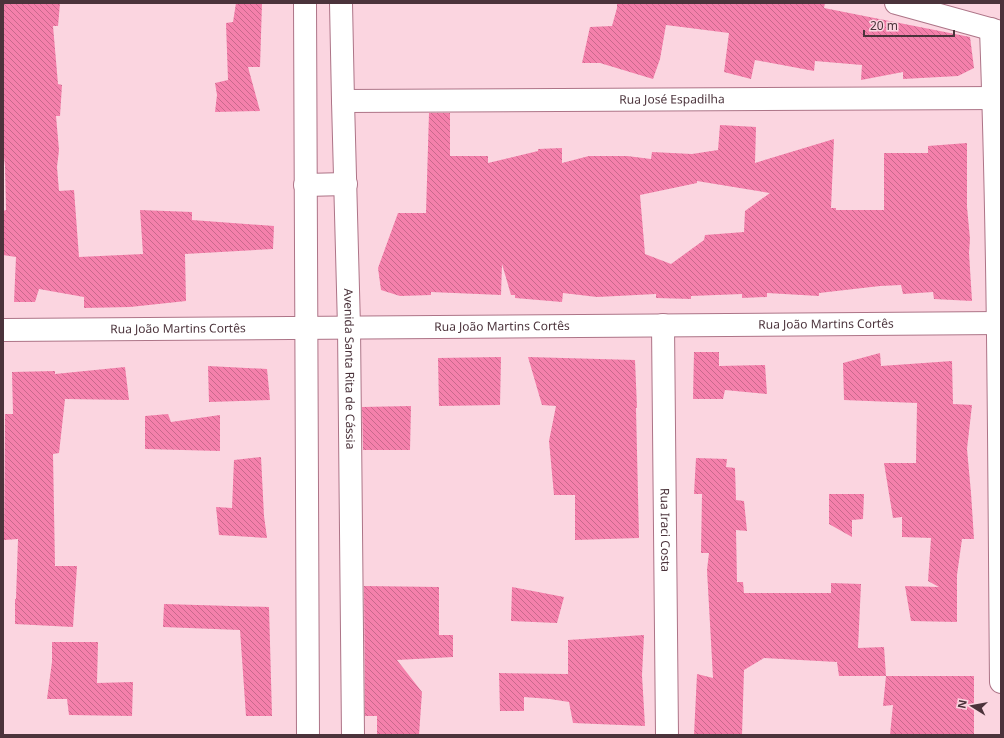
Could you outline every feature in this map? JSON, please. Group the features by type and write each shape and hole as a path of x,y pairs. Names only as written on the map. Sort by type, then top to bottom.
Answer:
{"street":[{"path":"305,3 308,735"},
{"name":"Avenida Santa Rita de Cássia","path":"341,3 342,101 346,184 349,327 353,735"},
{"path":"896,3 996,31 1001,682"},
{"name":"Rua José Espadilha","path":"342,101 997,97"},
{"path":"305,185 346,184"},
{"name":"Rua João Martins Cortês","path":"3,330 999,323"},
{"name":"Rua Iraci Costa","path":"663,325 667,735"}],"building":[{"path":"3,3 60,3 58,26 53,26 58,84 62,85 60,116 56,116 59,150 57,167 59,191 74,190 79,257 143,254 140,210 192,212 192,220 274,226 273,249 185,254 186,301 130,307 84,308 84,297 39,289 35,302 14,302 16,257 3,255 3,211 6,210 3,148"},
{"path":"236,3 262,3 260,67 248,67 260,111 215,112 217,95 215,83 228,80 226,23 233,22"},
{"path":"617,3 825,3 824,8 970,37 974,68 958,76 903,79 903,72 861,80 862,65 815,61 814,71 755,60 751,79 724,72 729,33 666,25 660,59 653,79 600,63 582,63 590,27 612,26"},
{"path":"429,113 450,113 450,156 488,156 488,163 538,151 538,149 562,148 562,163 589,156 627,156 651,159 652,152 692,154 718,150 720,125 756,127 755,163 834,139 831,208 836,208 836,210 884,210 884,153 928,153 928,146 967,143 967,207 970,239 969,253 972,301 934,299 933,292 903,294 901,285 819,293 819,296 767,293 767,297 742,298 742,294 691,296 691,299 656,298 656,294 597,297 563,293 562,302 515,298 515,295 511,295 502,264 501,295 431,292 431,295 400,296 381,290 378,268 398,213 426,213","holes":["697,181 770,193 745,211 744,232 705,235 704,240 671,264 645,254 640,195 697,183"]},
{"path":"694,352 719,352 719,366 765,365 767,394 725,390 723,399 693,399"},
{"path":"880,353 881,366 952,361 953,404 972,405 967,449 974,539 962,539 957,575 957,622 911,621 905,586 939,587 928,581 931,538 902,537 902,517 893,518 884,463 916,463 917,403 844,400 843,363"},
{"path":"501,357 500,405 439,406 438,358"},
{"path":"528,357 635,360 639,538 575,540 575,495 554,495 549,441 556,406 542,405"},
{"path":"208,366 267,369 270,400 209,402"},
{"path":"125,367 129,400 65,399 59,453 53,454 55,566 77,566 73,627 15,624 18,539 4,540 5,414 13,414 12,372 55,371 55,374"},
{"path":"411,406 410,450 363,450 362,407"},
{"path":"168,414 171,422 220,415 220,451 145,449 145,416"},
{"path":"261,457 264,516 267,538 219,535 216,507 232,508 234,460"},
{"path":"696,458 727,459 726,467 735,468 736,500 744,501 747,531 736,530 737,582 743,582 744,593 831,593 831,583 861,584 858,648 884,647 886,676 839,676 837,662 764,658 744,670 742,735 694,735 697,674 713,678 707,570 709,553 701,553 702,494 694,494"},
{"path":"829,494 864,494 863,519 852,520 852,537 829,524"},
{"path":"364,586 439,587 439,635 453,635 453,657 397,660 422,692 419,735 377,735 377,716 365,716"},
{"path":"512,587 564,597 557,623 511,621"},
{"path":"164,604 269,607 272,716 246,716 240,630 163,627"},
{"path":"644,635 642,675 645,726 573,723 569,702 550,699 524,697 524,711 500,711 499,673 568,674 568,640"},
{"path":"52,642 98,642 97,683 133,682 132,716 69,715 67,699 47,699 52,662"},
{"path":"886,676 974,676 974,735 890,735 893,705 883,706"}]}
